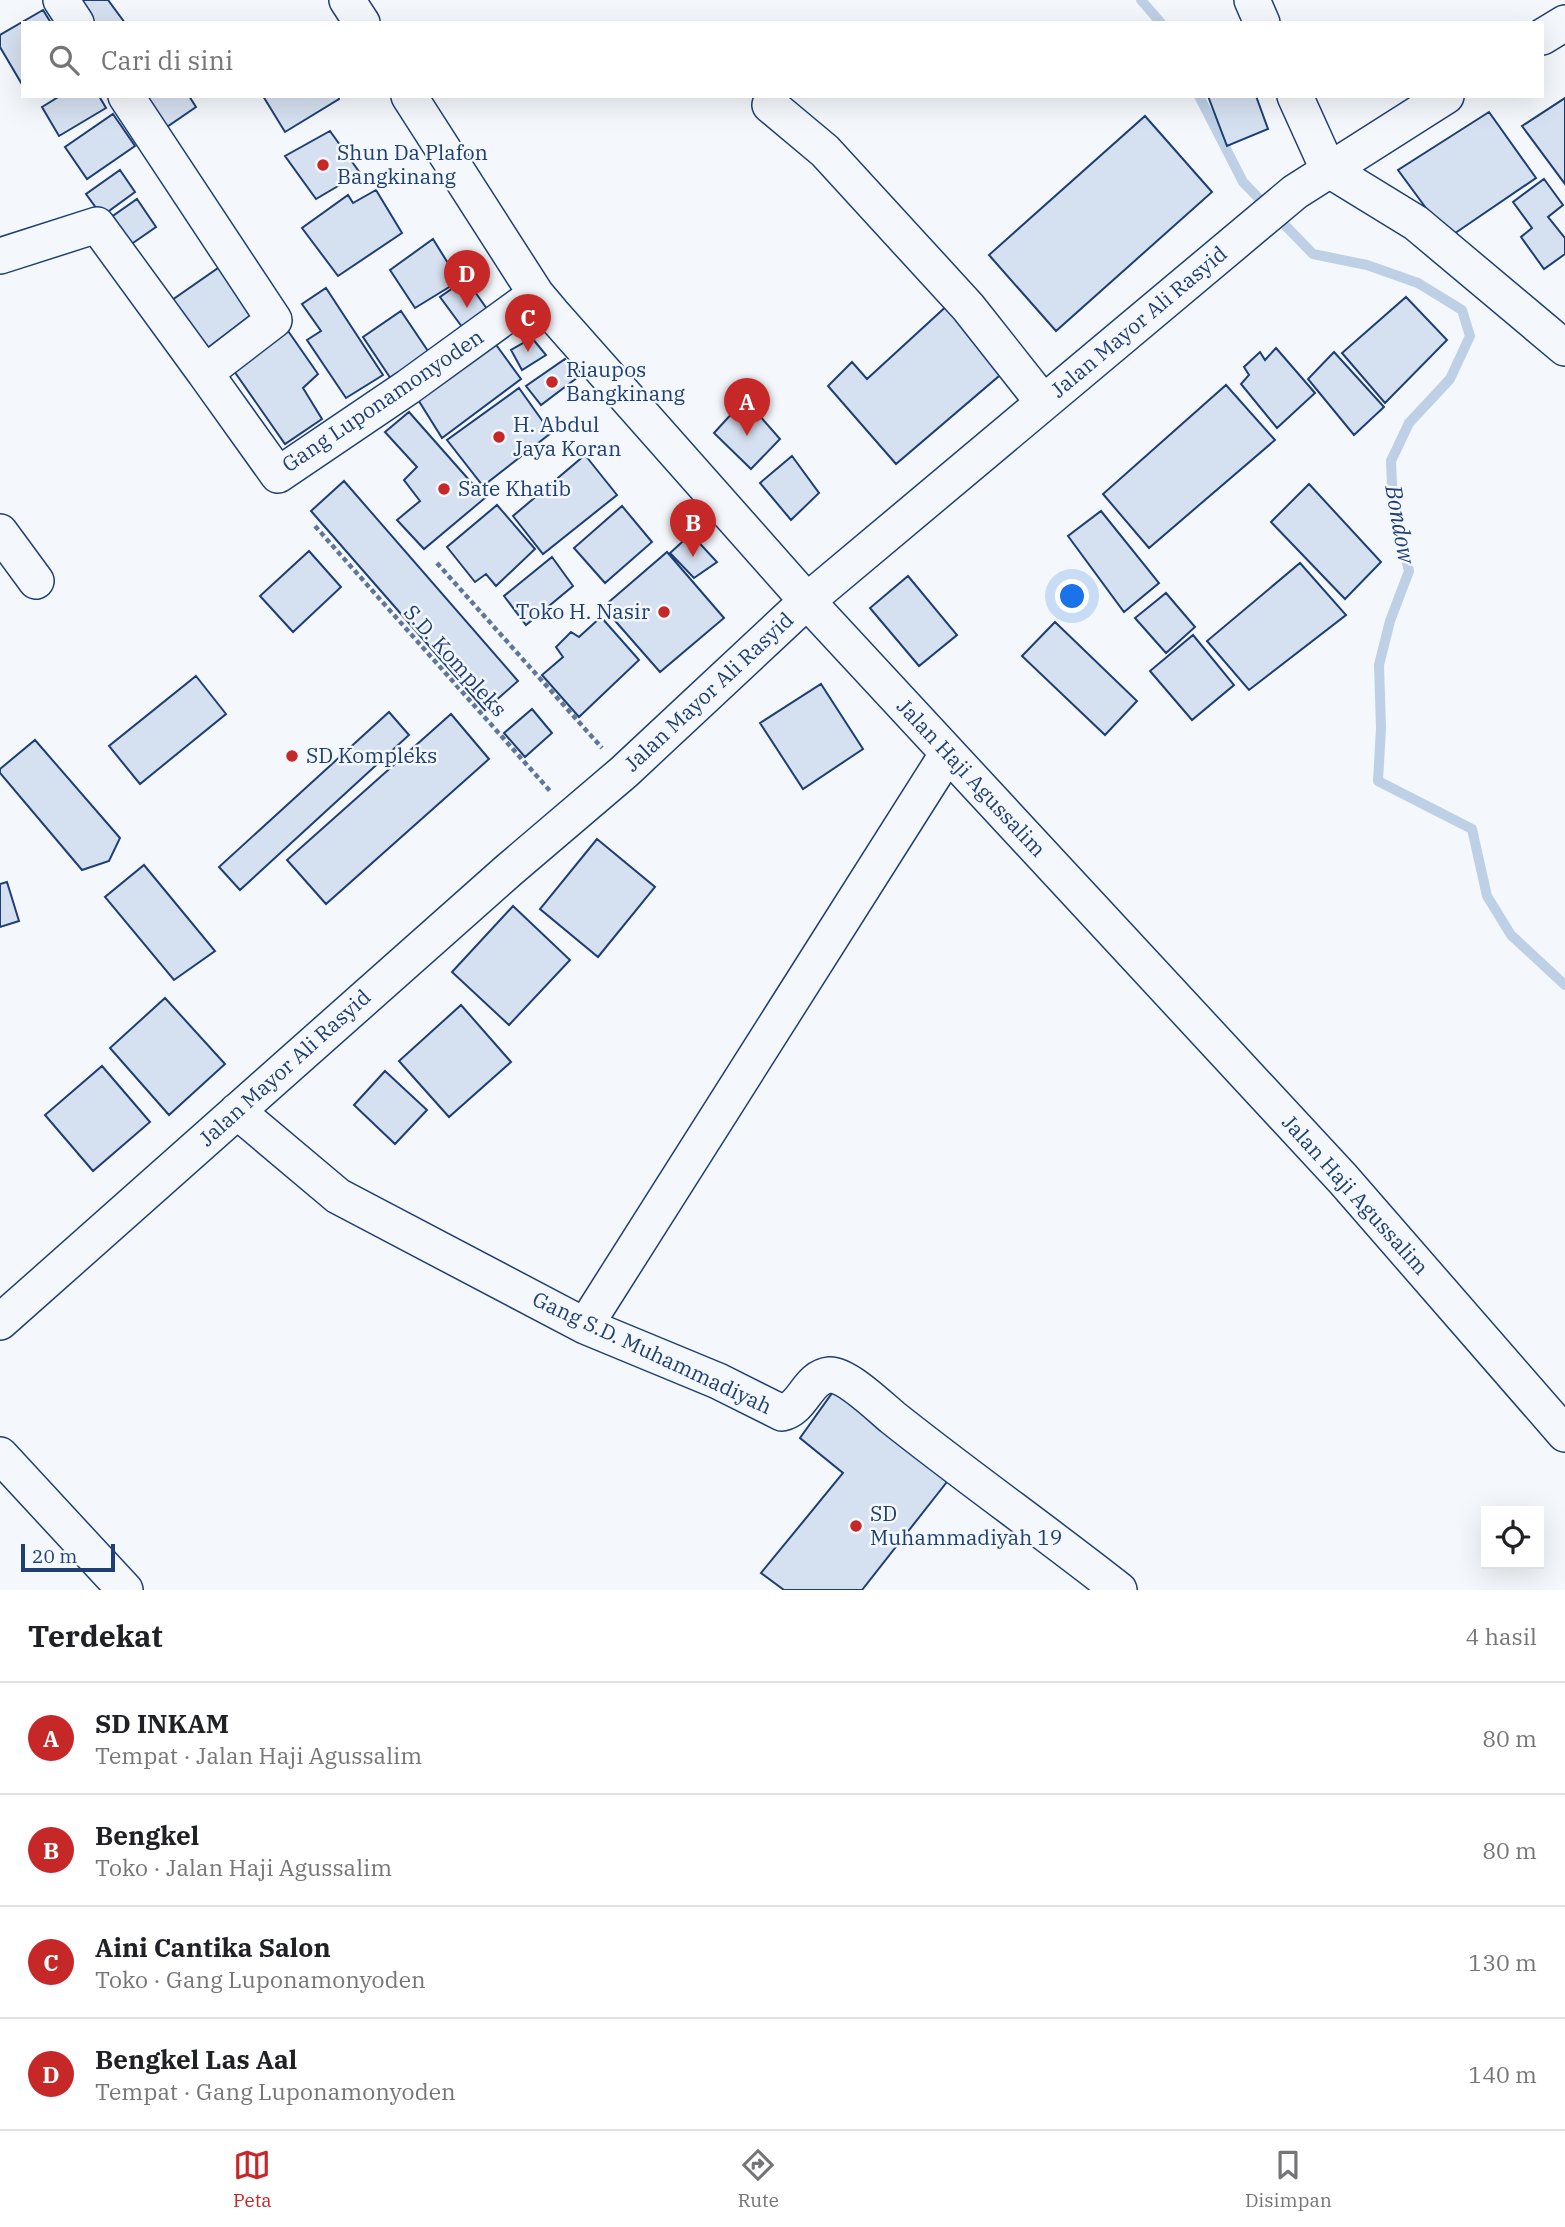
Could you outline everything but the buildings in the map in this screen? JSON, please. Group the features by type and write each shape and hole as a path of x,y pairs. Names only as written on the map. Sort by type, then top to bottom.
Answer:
{"street":[{"path":"61,0 75,21"},
{"path":"347,0 361,21"},
{"path":"1252,0 1261,21"},
{"path":"1544,36 1565,23"},
{"path":"0,256 97,225 205,373 274,320 127,98"},
{"name":"Jalan Haji Agussalim","path":"410,98 536,294 807,601 1343,1179 1565,1434"},
{"path":"1296,98 1328,169 1416,223 1565,348"},
{"name":"Jalan Mayor Ali Rasyid","path":"0,1322 624,772 807,601 1254,225 1328,169 1443,98"},
{"path":"771,105 825,152 968,307 1044,402"},
{"name":"Gang Luponamonyoden","path":"205,373 278,475 408,387 536,294"},
{"path":"0,532 36,580"},
{"path":"585,1326 948,753"},
{"name":"Gang S.D. Muhammadiyah","path":"237,1111 338,1196 585,1326 718,1381 782,1413 790,1411 800,1402 814,1382 834,1375 852,1385 1119,1590"},
{"path":"0,1455 125,1590"}],"path":[{"name":"S.D. Kompleks","path":"314,526 572,816"},
{"path":"437,563 624,772"}],"waterway":[{"name":"Bondow","path":"1141,0 1159,21"},
{"name":"Bondow","path":"1200,98 1243,182 1313,254 1367,265 1418,283 1462,310 1470,336 1450,379 1409,423 1391,461 1393,509 1409,571 1390,621 1379,665 1381,728 1378,781 1472,829 1487,896 1511,935 1565,985"}],"place":[{"name":"Shun Da Plafon Bangkinang","path":"323,165"},
{"name":"Bengkel Las Aal","path":"467,308"},
{"name":"Aini Cantika Salon","path":"528,352"},
{"name":"Riaupos Bangkinang","path":"552,382"},
{"name":"SD INKAM","path":"747,436"},
{"name":"H. Abdul Jaya Koran","path":"499,437"},
{"name":"Sate Khatib","path":"444,489"},
{"name":"Bengkel","path":"693,557"},
{"name":"Toko H. Nasir","path":"664,612"},
{"name":"SD Kompleks","path":"292,756"},
{"name":"SD Muhammadiyah 19","path":"856,1526"}]}
